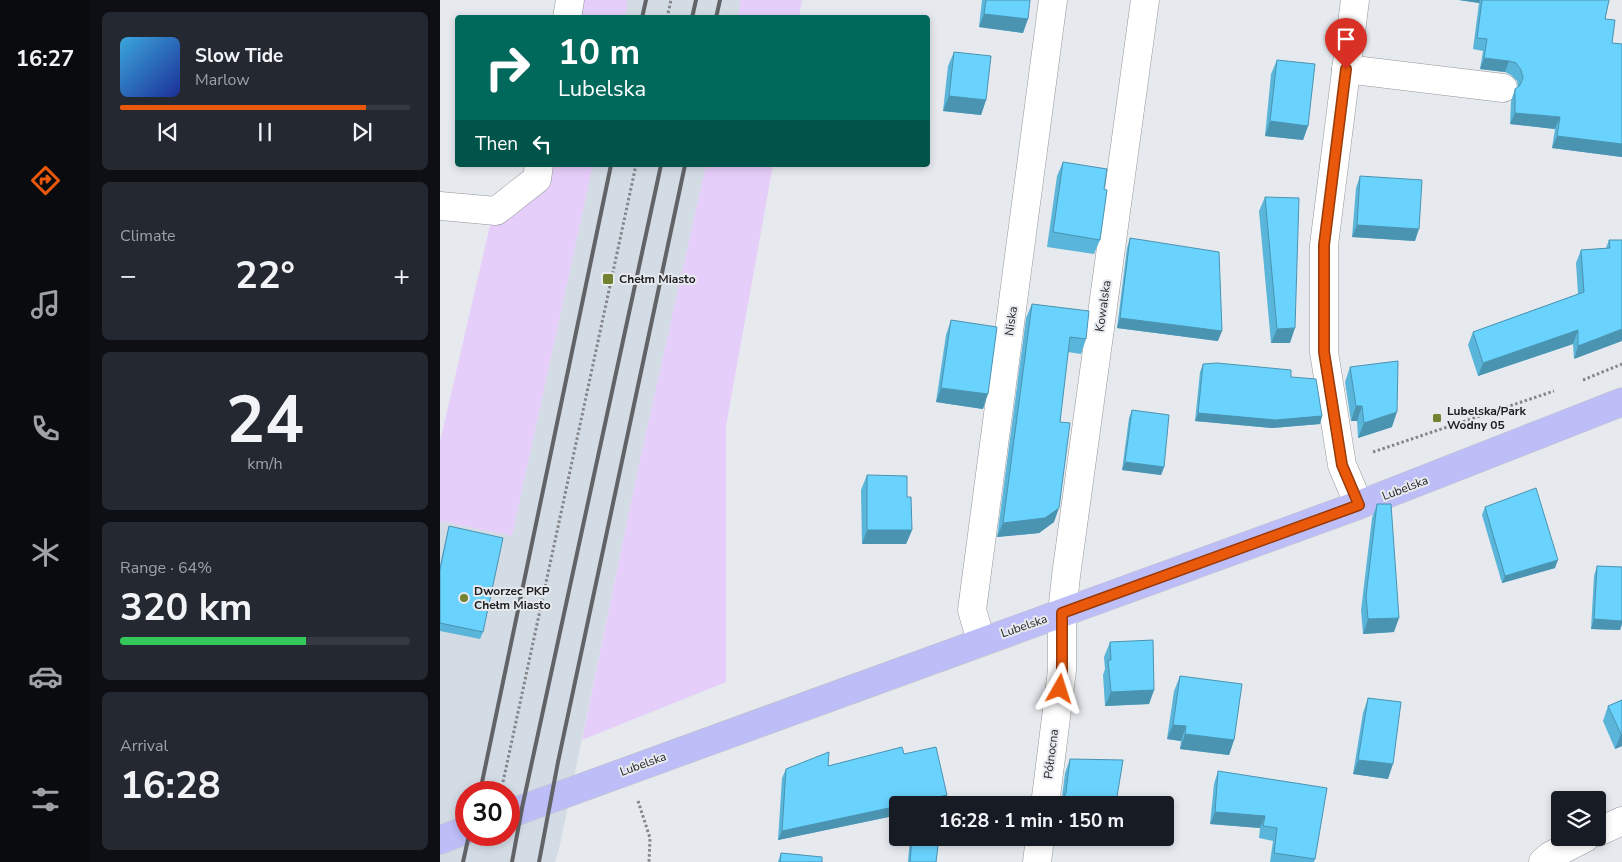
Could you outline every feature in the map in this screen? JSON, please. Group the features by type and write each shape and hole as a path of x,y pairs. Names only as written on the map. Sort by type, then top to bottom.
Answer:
{"main road":[{"name":"Lubelska","path":"520,810 1359,505 1622,402"},
{"path":"440,840 455,834"}],"street":[{"path":"568,15 570,0"},
{"name":"Niska","path":"981,642 972,610 1053,0"},
{"name":"Kowalska","path":"1062,613 1145,0"},
{"path":"1355,0 1324,245 1324,352 1342,465 1359,505"},
{"path":"1346,69 1503,88"},
{"path":"440,206 496,211 537,178 539,167"},
{"name":"Północna","path":"1045,796 1062,670 1062,613"},
{"path":"1606,828 1622,821"},
{"path":"1037,862 1039,846"},
{"path":"1543,862 1550,856 1569,846"}],"path":[{"path":"668,15 671,0"},
{"path":"503,781 636,167"},
{"path":"1581,381 1622,364"},
{"path":"1364,455 1556,390"},
{"path":"628,770 650,838 649,862"}],"shaded area":[{"path":"572,0 628,0 625,15 570,15"},
{"path":"628,0 741,0 738,15 625,15"},
{"path":"741,0 802,0 799,15 738,15"},
{"path":"538,167 593,167 512,536 440,521 440,442 491,221"},
{"path":"593,167 706,167 638,469 555,862 440,862 440,521 512,536"},
{"path":"706,167 773,167 726,426 726,682 582,740 638,469"}],"building":[{"path":"986,0 1030,0 1028,19 984,14"},
{"path":"1482,0 1609,0 1605,19 1615,20 1612,43 1622,44 1622,144 1557,136 1560,117 1515,113 1515,89 1520,85 1523,78 1521,70 1516,63 1484,58 1487,39 1477,38"},
{"path":"954,52 991,56 986,100 949,96"},
{"path":"1277,60 1315,64 1308,126 1270,121"},
{"path":"1063,162 1107,169 1104,189 1107,190 1100,240 1053,232"},
{"path":"1360,176 1422,180 1419,229 1357,225"},
{"path":"1265,197 1299,198 1295,328 1277,329"},
{"path":"1130,238 1219,252 1222,331 1120,318"},
{"path":"1609,240 1622,240 1622,329 1578,346 1578,330 1483,363 1473,332 1584,292 1581,250 1610,248"},
{"path":"1032,304 1089,311 1086,339 1070,337 1060,422 1070,423 1059,508 1045,518 1003,523"},
{"path":"951,320 997,327 988,394 941,388"},
{"path":"1398,361 1397,412 1364,423 1362,406 1356,406 1350,367"},
{"path":"1217,363 1291,370 1291,377 1316,379 1322,416 1275,420 1198,413 1203,364"},
{"path":"1132,410 1169,415 1164,467 1125,462"},
{"path":"867,475 907,476 907,497 911,497 912,530 867,530"},
{"path":"1536,488 1558,560 1505,576 1485,507"},
{"path":"1377,504 1391,504 1399,618 1368,619 1366,596"},
{"name":"Dworzec PKP Chełm Miasto","path":"449,526 503,538 483,632 440,623 440,570"},
{"path":"1597,566 1622,567 1622,621 1594,619"},
{"path":"1153,640 1154,690 1111,692 1108,660 1111,660 1110,642"},
{"path":"1180,676 1242,684 1234,740 1185,734 1186,726 1173,725"},
{"path":"1368,698 1401,702 1393,764 1358,760"},
{"path":"1622,700 1622,734 1621,734 1608,706"},
{"path":"902,747 904,754 936,747 947,795 889,796 889,808 782,831 786,769 829,752 828,766"},
{"path":"1070,759 1123,760 1117,796 1065,796"},
{"path":"1218,771 1327,788 1315,859 1274,853 1277,828 1263,826 1265,816 1215,812"},
{"path":"911,846 938,846 936,862 910,862"},
{"path":"781,853 822,857 822,862 780,862"}],"railway":[{"path":"643,15 646,0"},
{"path":"693,15 696,0"},
{"path":"717,15 720,0"},
{"path":"482,781 611,167"},
{"path":"512,862 522,808 661,167"},
{"path":"539,862 558,762 685,167"},
{"path":"463,862 467,846"}],"place":[{"name":"Chełm Miasto","path":"608,279"},
{"name":"Lubelska/Park Wodny 05","path":"1437,418"},
{"name":"Dworzec PKP Chełm Miasto","path":"464,598"}],"route":[{"path":"1060,689 1062,613 1359,505 1342,465 1324,352 1324,245 1346,69"}]}
